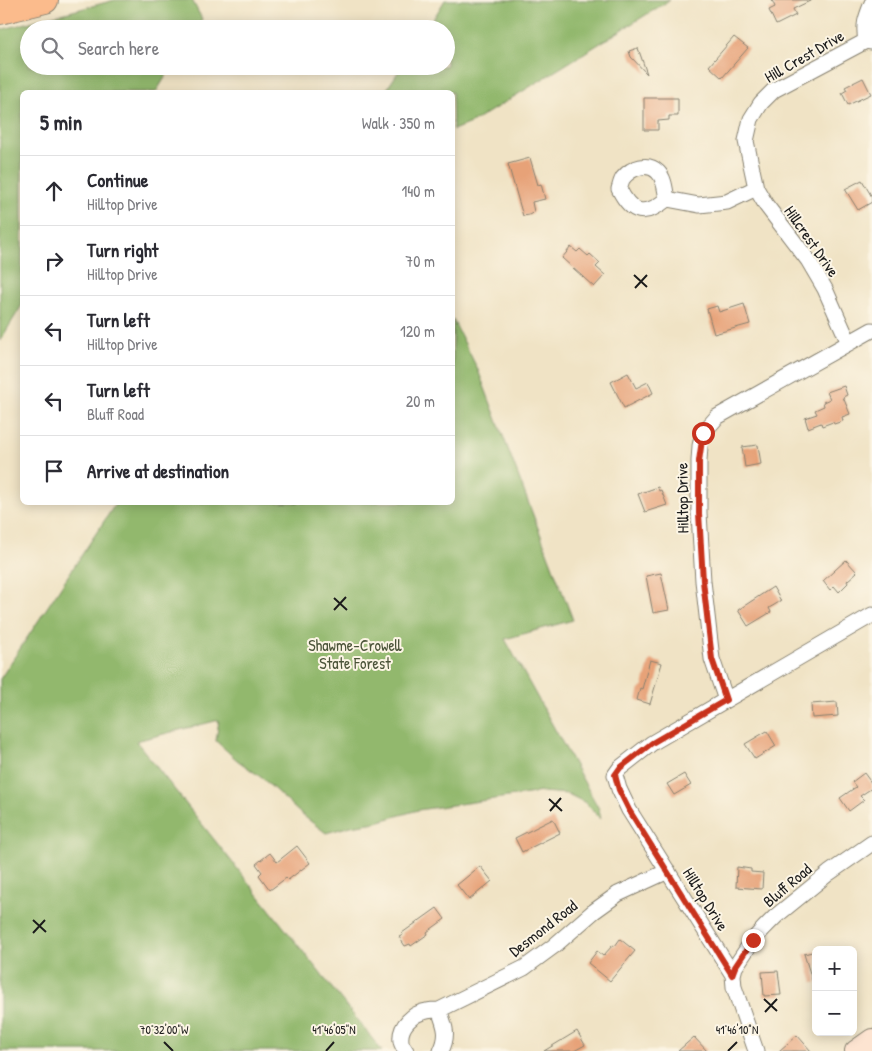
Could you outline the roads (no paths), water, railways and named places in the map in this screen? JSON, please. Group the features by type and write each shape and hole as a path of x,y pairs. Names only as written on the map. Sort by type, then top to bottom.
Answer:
{"highway":[{"path":"0,12 44,0"}],"main road":[{"path":"855,1051 872,1039"}],"street":[{"name":"Hill Crest Drive","path":"756,188 746,141 750,119 761,103 774,90 869,42 864,29 872,2"},
{"path":"667,199 699,205 727,202 756,188"},
{"name":"Hillcrest Drive","path":"756,188 766,205 808,260 826,290 849,343"},
{"name":"Hilltop Drive","path":"726,700 712,659 703,581 699,513 699,461 703,433 717,417 872,330"},
{"name":"Hilltop Drive","path":"732,975 629,810 619,790 615,775 620,768 652,743 872,616"},
{"name":"Bluff Road","path":"732,975 742,955 764,928 829,873 872,843"},
{"name":"Desmond Road","path":"406,1051 400,1042 402,1030 405,1023 416,1015 426,1011 439,1010 524,968 618,894 668,872"},
{"path":"732,975 734,987 756,1051"},
{"path":"439,1010 446,1027 446,1042 440,1051"}],"park label":[{"name":"Shawme-Crowell State Forest","path":"355,654"}]}
